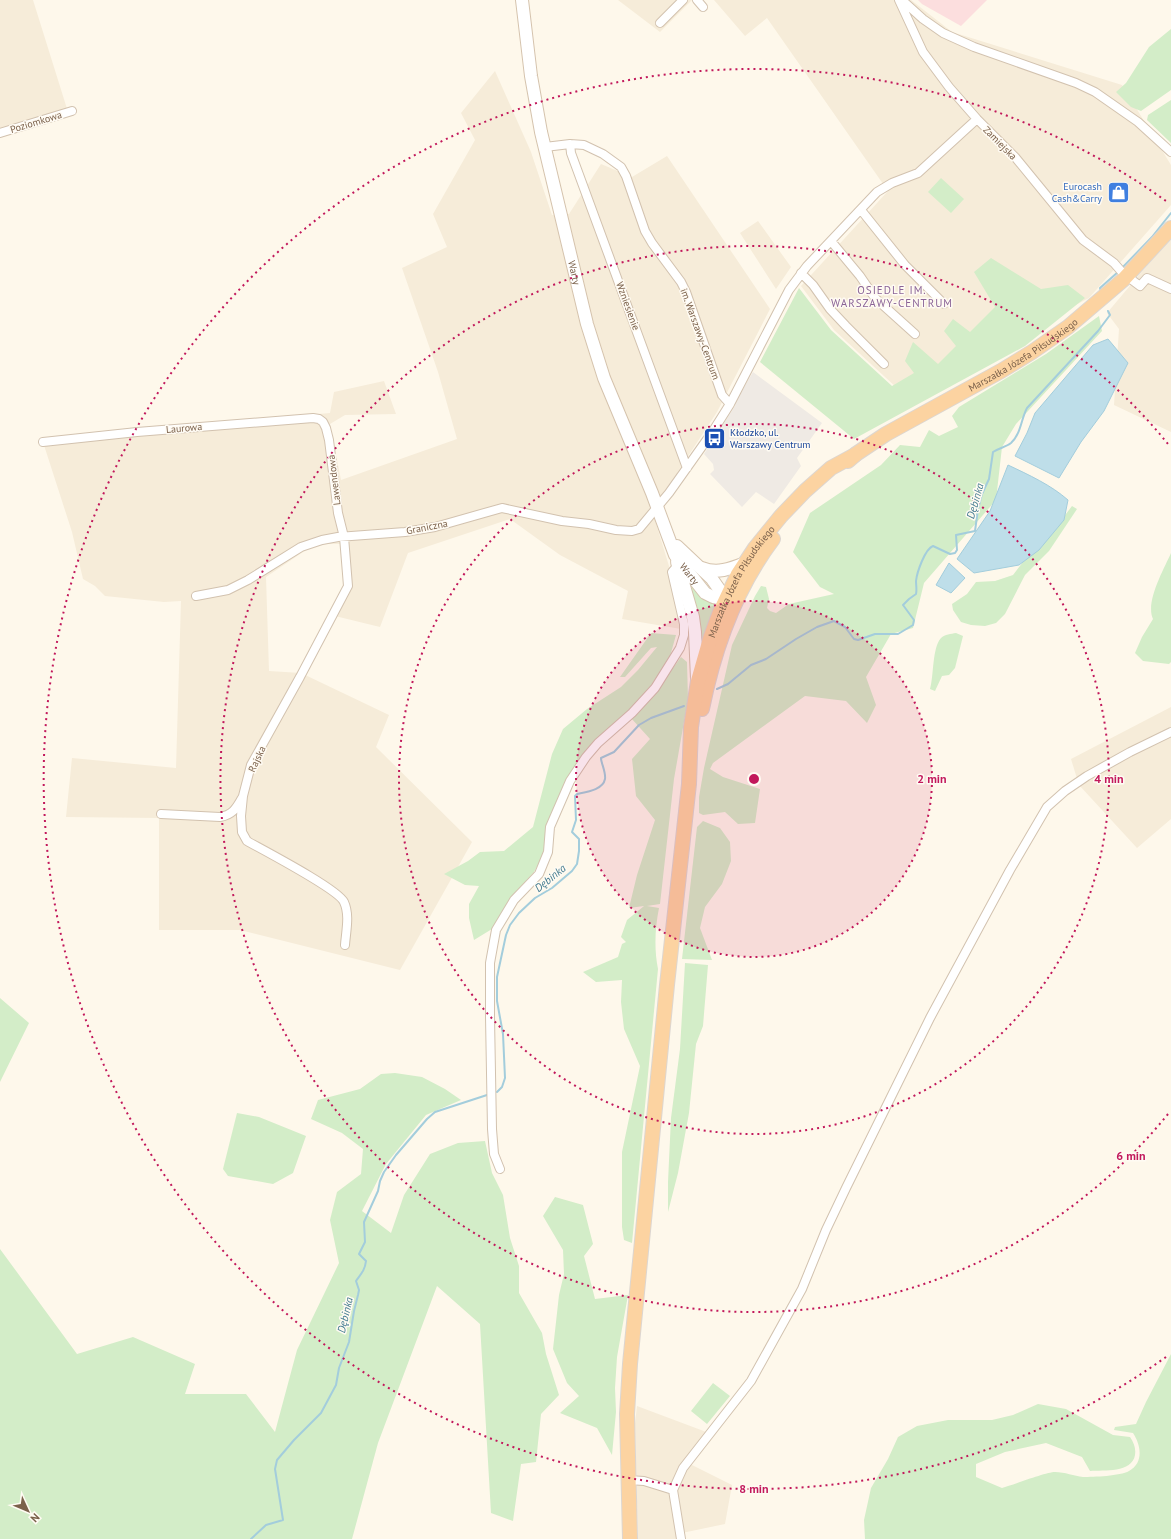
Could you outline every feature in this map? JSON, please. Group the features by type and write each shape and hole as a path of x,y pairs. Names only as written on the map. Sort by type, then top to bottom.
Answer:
{"highway":[{"name":"Marszałka Józefa Piłsudskiego","path":"698,708 725,630 731,601 745,563 781,516 844,461 902,425 1019,361 1054,337 1082,316 1123,280 1171,228"},
{"name":"Marszałka Józefa Piłsudskiego","path":"698,708 698,681 710,639 731,601 770,543 823,479"},
{"path":"630,1539 627,1414 630,1364 666,992 698,708"}],"main road":[{"name":"Warty","path":"522,0 532,80 544,147 592,340 611,396 658,507 677,560 705,593 731,601"},
{"name":"Warty","path":"668,533 682,551 718,585 731,601"},
{"path":"677,560 693,617 698,681"},
{"path":"700,567 708,570 723,571 745,563"}],"street":[{"path":"660,23 683,0"},
{"path":"697,0 703,7"},
{"path":"900,0 943,33 974,47 1076,83 1095,92 1138,122 1171,152"},
{"name":"Zamiejska","path":"900,0 923,52 949,87 977,119 1015,157 1082,240 1114,263 1121,271"},
{"path":"912,30 913,25 923,19"},
{"name":"Poziomkowa","path":"0,133 72,111"},
{"path":"658,507 713,431 730,404 789,290 801,273 877,192 892,183 918,173 977,119"},
{"name":"im. Warszawy-Centrum","path":"544,147 570,144 584,145 621,167 626,176 645,231 652,243 681,282 686,292 722,395 730,404"},
{"name":"Wzniesienie","path":"570,144 571,153 687,468"},
{"path":"861,210 905,265 944,304"},
{"path":"831,241 860,276 875,298 915,334"},
{"path":"801,273 830,309 884,364"},
{"path":"1132,280 1140,286 1147,278 1171,289"},
{"name":"Laurowa","path":"43,442 282,420 313,418 324,422"},
{"name":"Lawendowa","path":"324,422 329,440 338,513 344,537"},
{"name":"Graniczna","path":"196,596 228,590 248,580 301,547 322,540 405,532 435,527 502,508 562,521 589,524 632,532 639,529 658,507"},
{"name":"Rajska","path":"344,537 348,586 293,691 251,766 243,796 241,816 242,832 247,841 321,883 338,894 344,901 348,920 345,945"},
{"path":"500,1169 494,1154 492,1130 490,1017 490,963 496,930 514,900 539,874 548,852 550,826 570,781 586,757 598,743 632,713 655,688 680,648 684,635 684,624 672,572 677,560"},
{"path":"681,1539 673,1490 683,1468 751,1381 763,1361 802,1289 826,1230 930,1018 1006,877 1048,807 1065,791 1087,776 1131,751 1171,732"},
{"path":"161,814 227,816 233,812 243,796"},
{"path":"628,1480 644,1481 673,1490"}],"shaded area":[{"path":"0,0 33,0 68,112 0,130"},
{"path":"618,0 692,0 660,32"},
{"path":"714,0 911,0 952,32 1122,85 1171,165 1171,205 1089,298 1022,332 910,400 834,330 801,286 888,191 767,18 745,36"},
{"path":"918,0 987,0 961,26 922,4"},
{"path":"495,71 531,152 552,215 569,214 601,164 632,177 667,156 770,309 717,412 677,473 674,494 654,517 669,566 681,616 681,629 622,619 628,591 560,555 510,519 408,553 380,627 335,616 345,582 340,544 315,544 266,577 269,671 301,673 389,715 376,747 472,842 400,970 240,930 159,930 159,818 66,817 72,758 176,768 181,601 164,602 105,596 95,586 83,579 72,532 42,439 330,413 334,392 384,381 396,414 345,415 330,424 341,480 457,439 438,372 402,268 447,247 433,214 475,140 461,113"},
{"path":"758,221 791,267 776,289 740,233"},
{"path":"1171,237 1171,432 1114,405 1119,329 1107,313"},
{"path":"753,372 822,423 797,458 801,466 774,504 756,492 742,507 710,474 714,470 713,464 704,454 735,406 736,401"},
{"path":"1171,707 1171,819 1137,848 1079,785 1071,759"},
{"path":"637,1406 709,1433 688,1463 732,1485 725,1524 682,1533 682,1539 638,1539 635,1423"}],"green space":[{"path":"1171,29 1171,90 1141,111 1131,107 1116,92 1126,83 1149,47"},
{"path":"1171,100 1171,143 1147,120 1148,115"},
{"path":"941,178 964,199 951,213 928,192"},
{"path":"991,258 1041,289 1068,285 1085,298 1025,346 854,439 760,362 799,288 831,330 892,386 914,373 905,361 913,342 938,364 956,346 944,331 953,319 970,332 995,307 974,272"},
{"path":"1099,316 1102,331 1016,424 1002,447 996,500 924,583 913,628 891,634 866,677 876,705 867,723 846,701 805,696 713,763 710,769 723,777 760,789 755,823 738,824 725,812 703,815 699,813 699,797 704,768 732,645 761,586 766,587 769,599 767,608 776,613 789,604 834,594 820,587 793,552 810,513 881,465 900,445 920,447 929,430 939,436 958,427 952,416 959,407 1046,354"},
{"path":"1072,506 1077,509 1049,551 1025,575 1005,614 996,623 985,626 971,625 961,622 953,610 952,604 967,594 976,582 995,581 1013,575 1023,562 1050,535"},
{"path":"1171,553 1171,662 1169,664 1143,661 1135,653 1142,637 1153,619 1151,604 1153,595"},
{"path":"681,565 720,602 698,665"},
{"path":"651,633 676,635 669,660 652,685 630,711 582,756 544,853 534,872 511,897 492,929 474,940 469,918 469,904 479,886 465,885 444,874 468,861 480,852 504,851 533,827 552,754 563,729 587,709 621,687 638,670 657,647 651,648 625,677 620,677"},
{"path":"956,633 963,636 955,668 949,675 942,676 935,691 930,689 938,643 944,636"},
{"path":"681,657 687,662 688,699 674,779 660,904 647,906 659,908 656,938 658,969 632,1243 624,1240 622,1227 622,1152 640,1066 624,1029 621,1002 622,980 596,982 583,972 618,957 622,944 626,942 621,937 627,920 644,906 629,908 637,875 655,820 636,796 632,759 650,739 631,718 658,689"},
{"path":"703,821 720,828 730,842 731,861 722,884 705,907 700,928 712,960 682,959 697,827"},
{"path":"685,963 708,965 703,1026 696,1044 689,1113 678,1173 668,1212 671,1118 680,1049"},
{"path":"0,998 29,1023 0,1082"},
{"path":"395,1073 422,1077 445,1089 461,1100 426,1115 386,1164 362,1211 391,1233 404,1195 430,1154 458,1143 485,1141 492,1173 503,1195 510,1238 519,1266 519,1293 542,1333 546,1354 559,1395 541,1414 536,1462 521,1464 513,1521 491,1513 480,1324 437,1286 378,1443 352,1539 0,1539 0,1249 77,1354 133,1337 195,1364 185,1394 246,1394 275,1432 297,1350 339,1263 330,1220 337,1192 361,1174 363,1149 342,1133 311,1119 318,1100 360,1089 381,1074"},
{"path":"237,1113 259,1117 306,1136 293,1173 273,1184 228,1176 223,1169"},
{"path":"555,1197 583,1205 593,1244 584,1256 595,1299 628,1295 617,1357 615,1388 616,1412 612,1455 597,1428 560,1413 579,1396 567,1383 553,1349 559,1295 564,1274 563,1250 543,1216"},
{"path":"1171,1354 1171,1539 865,1539 864,1520 871,1488 888,1459 898,1437 917,1426 948,1420 992,1420 1013,1415 1038,1404 1066,1409 1113,1435 1130,1437 1134,1443 1135,1450 1133,1461 1123,1468 1090,1471 1082,1457 1046,1443 1005,1452 976,1464 976,1477 1002,1488 1037,1476 1055,1472 1088,1477 1125,1473 1134,1468 1140,1454 1136,1438 1133,1433 1114,1430 1115,1427 1136,1424"},
{"path":"713,1383 730,1396 707,1424 691,1411"}],"water":[{"path":"1108,339 1128,363 1104,411 1081,442 1059,478 1015,456 1035,413 1093,345"},
{"path":"1008,465 1047,485 1068,500 1064,520 1039,550 1019,565 974,573 957,559 990,511"},
{"path":"949,563 965,578 951,593 936,585"}],"waterway":[{"name":"Dębinka","path":"1122,268 1152,237 1171,213"},
{"name":"Dębinka","path":"1101,292 1100,288 1118,272"},
{"name":"Dębinka","path":"717,689 728,684 751,665 766,659 817,627 834,621 845,627 854,639 858,640 875,634 898,634 913,625 914,620 903,605 916,594 918,572 927,551 933,546 950,554 955,553 957,550 956,535 975,531 982,494 989,479 993,452 1011,443 1019,431 1027,408 1098,331 1110,315 1108,311"},
{"name":"Dębinka","path":"497,1092 502,1087 505,1078 503,1034 497,1001 497,977 506,935 510,925 519,913 535,898 552,888 572,871 577,864 579,839 572,832 576,820 575,796 577,794 598,788 604,783 605,774 601,758 614,752 639,725 651,718 684,706"},
{"name":"Dębinka","path":"251,1539 266,1525 283,1520 275,1469 277,1460 294,1440 321,1413 336,1385 339,1368 349,1342 359,1290 356,1281 365,1267 366,1261 359,1254 365,1242 364,1222 378,1191 384,1172 396,1155 427,1119 435,1112 487,1095"}],"place":[{"name":"Eurocash Cash&Carry","path":"1118,192"},
{"name":"Kłodzko, ul. Warszawy Centrum","path":"714,438"}],"district":[{"name":"OSIEDLE IM. WARSZAWY-CENTRUM","path":"892,296"}]}
